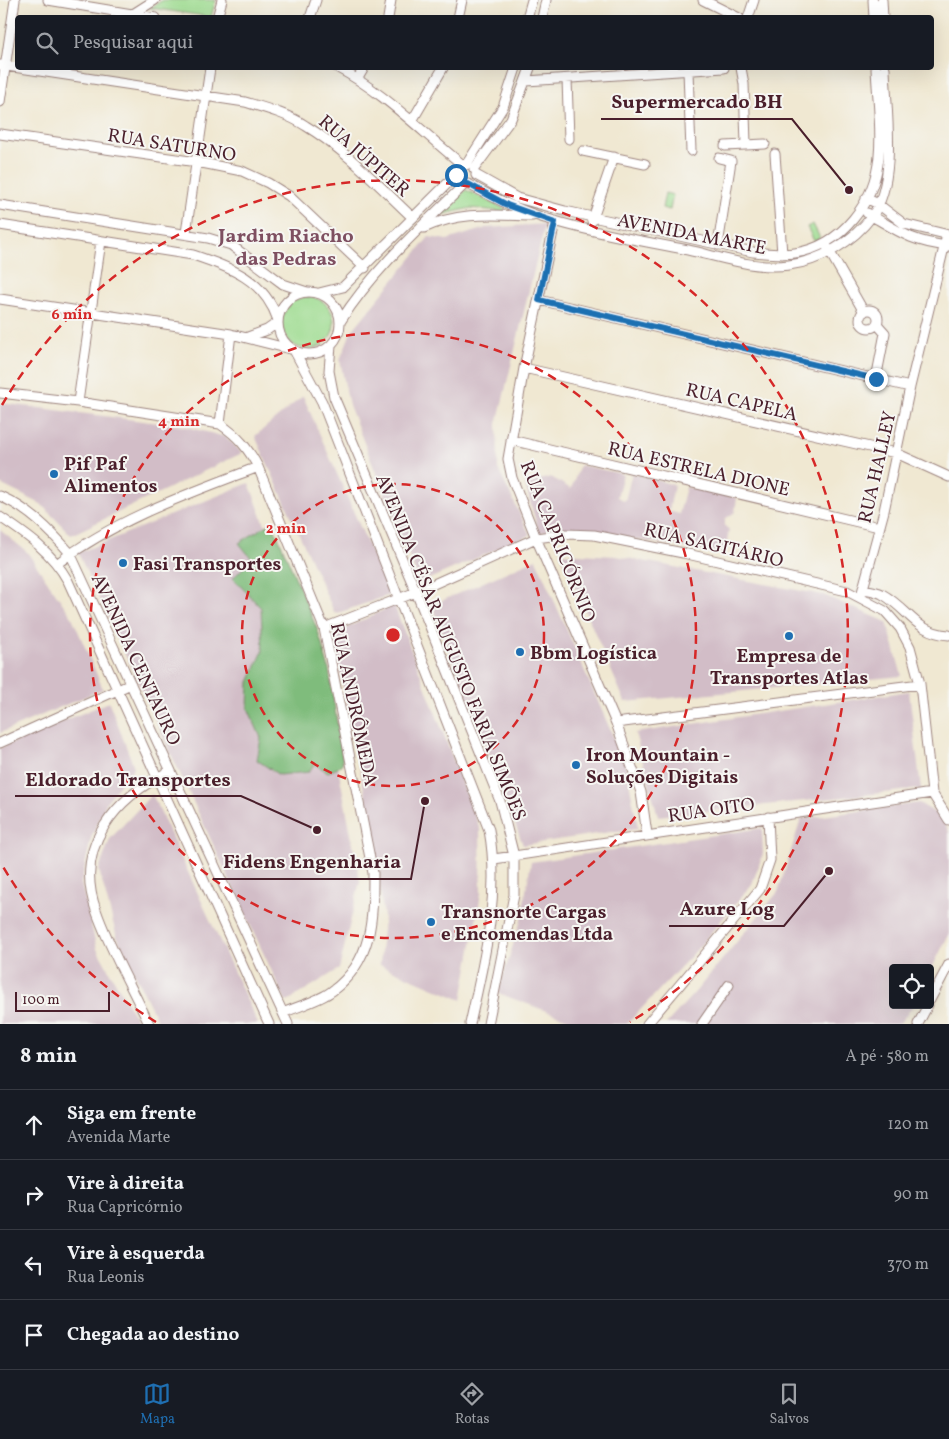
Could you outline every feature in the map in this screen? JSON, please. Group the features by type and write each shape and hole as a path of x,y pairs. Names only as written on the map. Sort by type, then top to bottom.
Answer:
{"street":[{"path":"0,102 3,65 15,0"},
{"path":"48,0 139,15"},
{"path":"102,0 106,10"},
{"path":"133,14 155,0"},
{"path":"218,15 222,0"},
{"path":"311,15 316,0"},
{"path":"388,15 391,0"},
{"path":"459,15 462,0"},
{"path":"528,15 532,0"},
{"path":"543,15 546,0"},
{"path":"703,0 733,15"},
{"path":"749,15 754,0"},
{"path":"873,0 874,15"},
{"path":"882,0 882,15"},
{"name":"RUA JÚPITER","path":"36,70 245,102 304,125 335,146 413,218"},
{"path":"186,233 210,70"},
{"path":"0,299 231,334 314,354 331,345 336,338 340,322 364,289 417,231 467,184 473,181 466,170 412,120 358,78 342,70"},
{"path":"358,78 363,70"},
{"path":"412,120 442,70"},
{"path":"466,170 503,107 515,70"},
{"path":"0,205 186,233 231,245 277,280 294,289 318,294 331,292 343,287 365,268 413,218 466,170 511,119 529,70"},
{"path":"526,81 700,70"},
{"path":"741,70 744,84 746,144"},
{"name":"AVENIDA MARTE","path":"876,70 879,156 874,178 861,209 844,230 809,250 782,254 718,245 517,198 466,170 459,181 507,205 555,222 739,262 788,266 808,261 830,252 846,241 872,216 878,204 885,183 887,163 884,70"},
{"path":"688,71 691,151"},
{"path":"567,79 569,139"},
{"name":"RUA SATURNO","path":"0,134 197,162 242,171 268,183 289,196 365,268"},
{"path":"725,146 765,144"},
{"path":"583,151 645,164"},
{"path":"775,154 782,254"},
{"path":"591,229 593,217 614,157"},
{"path":"718,245 731,161 719,158"},
{"path":"866,198 878,204 904,224 948,235"},
{"path":"861,209 899,233 914,240 947,246"},
{"path":"417,231 444,218 460,216 540,216"},
{"name":"RUA CAPRICÓRNIO","path":"555,222 524,368 508,460 512,478 536,538 616,723 641,792 646,834"},
{"path":"0,225 193,255 223,265 252,282 272,302 283,342 293,350"},
{"name":"RUA HALLEY","path":"862,593 879,527 910,387 947,246 948,235"},
{"path":"78,402 101,241"},
{"path":"824,243 864,312"},
{"path":"248,337 267,330 277,321 280,311 291,297 307,292"},
{"path":"318,294 334,304 340,322"},
{"path":"539,300 910,387"},
{"path":"876,379 884,333 877,324 876,314 869,310 864,312 860,319 862,325 870,328 877,324"},
{"path":"220,424 231,334"},
{"name":"AVENIDA CÉSAR AUGUSTO FARIA SIMÕES","path":"331,345 330,371 334,397 416,592 500,802 514,856 514,895 488,1024"},
{"name":"AVENIDA CÉSAR AUGUSTO FARIA SIMÕES","path":"293,350 322,402 489,830 494,859 493,905 470,1024"},
{"name":"RUA CAPELA","path":"524,368 896,453 949,478"},
{"name":"RUA ANDRÔMEDA","path":"0,393 78,402 220,424 235,434 249,450 258,467 324,628 372,869 373,912 366,949 353,971 331,992 283,1013"},
{"name":"RUA ESTRELA DIONE","path":"511,440 879,527"},
{"path":"58,563 70,553 136,515 258,467"},
{"name":"AVENIDA CENTAURO","path":"0,496 16,503 48,528 70,553 288,1024"},
{"name":"AVENIDA CENTAURO","path":"0,517 35,541 58,563 269,1024"},
{"name":"RUA SAGITÁRIO","path":"324,628 416,592 536,538 566,534 594,535 862,593 885,611 900,628 910,647 920,684 932,793 949,820"},
{"path":"862,593 880,592 922,627 940,635 949,636"},
{"path":"0,743 131,684"},
{"path":"616,723 920,684"},
{"path":"149,1024 96,910 91,885 91,866 93,850 105,822 130,796 170,771"},
{"name":"RUA OITO","path":"494,859 646,834 932,793"},
{"path":"647,1024 760,889 770,860 768,817"},
{"path":"934,992 949,964"},
{"path":"702,1024 729,985"},
{"path":"918,1024 926,1009"}],"shaded area":[{"path":"545,224 497,424 498,469 530,535 420,583 349,405 340,360 351,332 429,237 447,240 486,228"},
{"path":"303,396 390,595 335,614 255,436"},
{"name":"Pif Paf Alimentos","path":"0,403 183,426 226,437 242,453 71,535 41,504 0,484"},
{"path":"580,465 623,474 617,497 625,501 632,473 674,485 669,511 679,514 686,487 737,498 735,512 725,519 725,526 729,530 725,554 564,528 539,533 525,484 551,477 571,489"},
{"path":"249,483 318,663 360,881 339,969 286,1002 78,553"},
{"path":"0,530 27,552 72,617 103,689 0,733"},
{"path":"560,553 616,556 823,595 887,622 902,676 625,702"},
{"path":"536,559 626,766 638,828 523,845 432,605"},
{"path":"394,605 480,829 481,893 462,1000 380,965 384,917 370,818 332,635"},
{"path":"909,691 921,789 658,816 635,733"},
{"path":"109,702 134,767 107,801 91,838 81,883 97,949 139,1024 0,1024 0,748"},
{"path":"152,794 258,1024 159,1024 117,937 99,870 110,839"},
{"path":"919,803 942,817 949,832 949,934 934,964 889,964 889,1009 911,1009 899,1024 666,1024 697,990 778,892 801,819"},
{"path":"762,828 763,854 752,884 693,954 627,1024 581,1024 498,993 521,920 531,862"}],"green space":[{"path":"163,0 216,0 212,15 197,15 150,8"},
{"path":"466,190 513,213 471,208 440,215"},
{"path":"665,193 673,195 670,210 662,208"},
{"path":"813,224 820,238 814,241 807,227"},
{"path":"303,297 313,297 327,304 334,318 334,328 327,342 313,349 303,349 293,345 286,338 282,328 282,318 286,308 293,301"},
{"path":"272,522 318,631 329,669 343,762 338,768 328,772 314,764 309,772 279,775 257,760 261,738 248,708 249,682 263,651 261,608 233,578 252,559 239,543"}],"place":[{"name":"Supermercado BH","path":"849,190"},
{"name":"Pif Paf Alimentos","path":"54,474"},
{"name":"Fasi Transportes","path":"123,563"},
{"name":"Empresa de Transportes Atlas","path":"789,636"},
{"name":"Bbm Logística","path":"520,652"},
{"name":"Iron Mountain - Soluções Digitais","path":"576,765"},
{"name":"Fidens Engenharia","path":"425,801"},
{"name":"Eldorado Transportes","path":"317,830"},
{"name":"Azure Log","path":"829,871"},
{"name":"Transnorte Cargas e Encomendas Ltda","path":"431,922"}],"district":[{"name":"Jardim Riacho das Pedras","path":"286,246"}],"route":[{"path":"456,175 457,179 462,183 468,184 507,205 555,222 539,300 876,379"}]}
